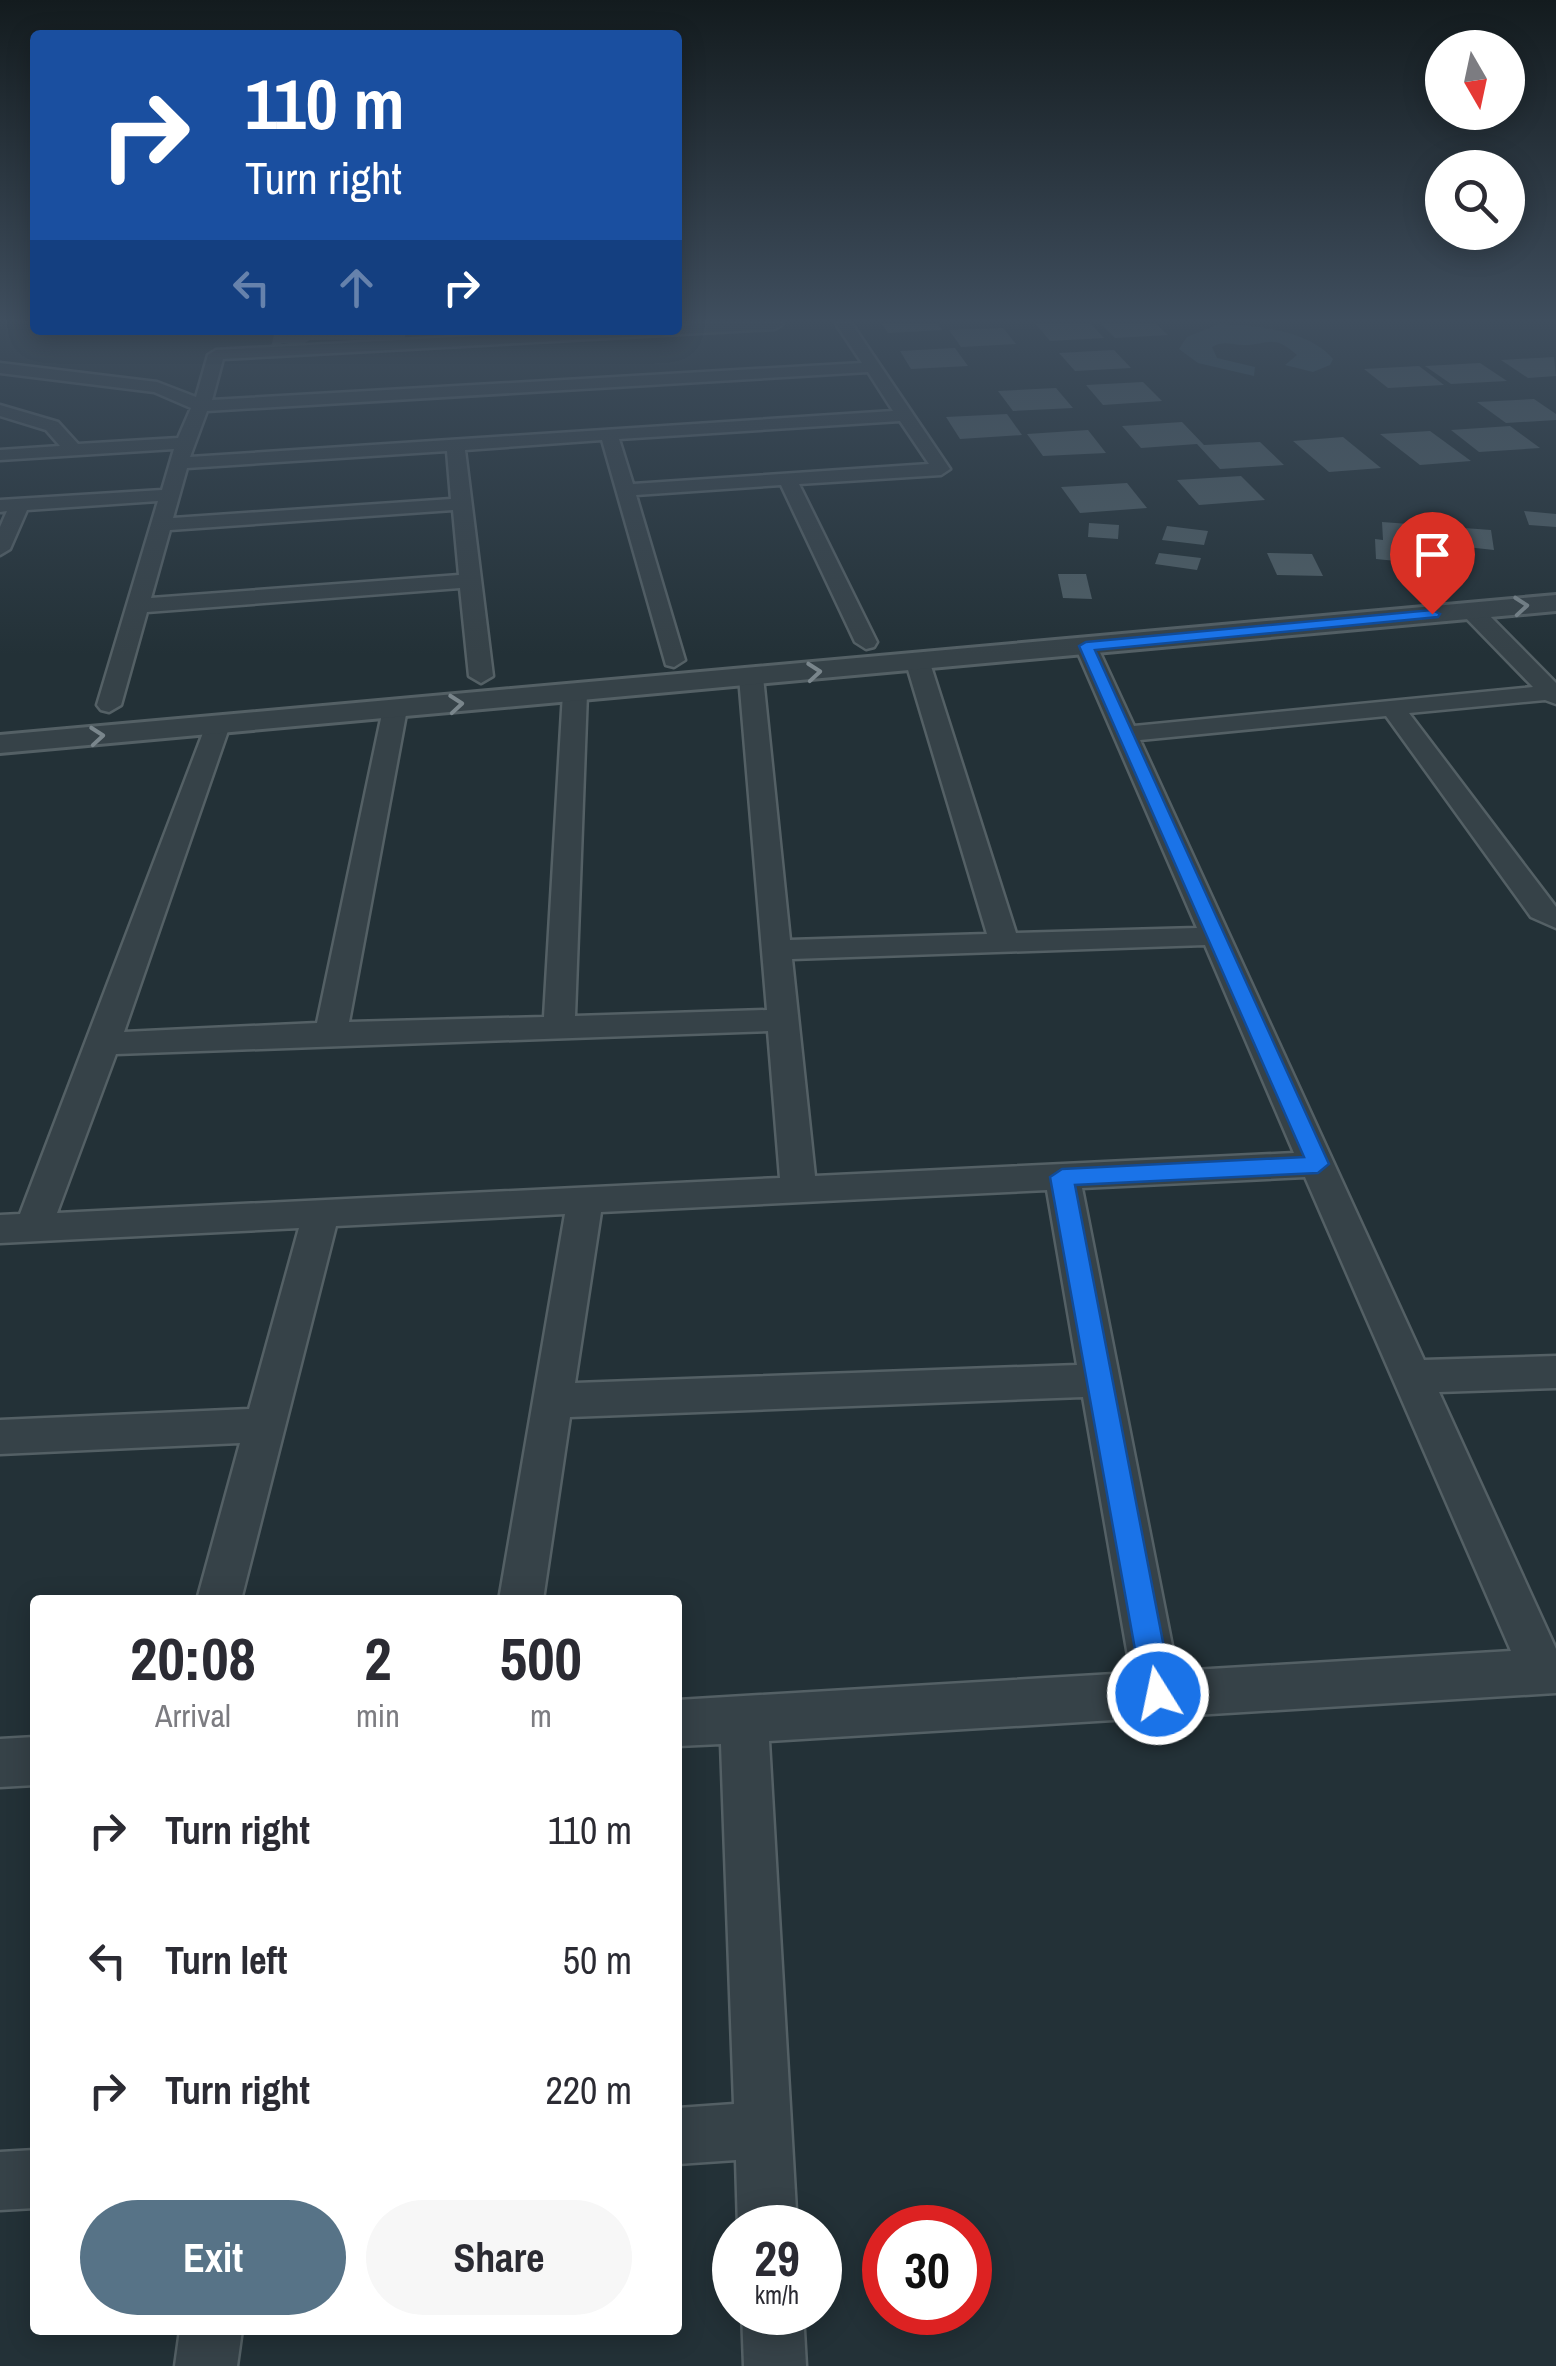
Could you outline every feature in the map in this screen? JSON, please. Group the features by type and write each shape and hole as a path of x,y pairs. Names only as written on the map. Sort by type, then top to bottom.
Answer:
{"street":[{"path":"59,434 73,450"},
{"path":"73,709 119,705 138,606 188,434"},
{"path":"0,455 73,450 182,453 456,444 602,434"},
{"path":"608,434 674,660"},
{"path":"625,490 941,469 920,434"},
{"path":"456,444 481,676"},
{"path":"787,479 866,642"},
{"path":"0,549 10,505 169,495"},
{"path":"161,525 462,504"},
{"path":"0,744 481,676 1556,580"},
{"path":"138,606 470,581"},
{"path":"213,711 395,709 1556,603"},
{"path":"1471,610 1554,695"},
{"path":"682,1723 1549,1671 1412,1377 1086,646 1070,632 1042,625"},
{"path":"918,662 1004,941"},
{"path":"751,678 798,1190"},
{"path":"559,1026 575,693"},
{"path":"1127,734 1554,695"},
{"path":"332,1033 395,709"},
{"path":"1394,709 1541,911 1556,920"},
{"path":"213,711 104,1044 16,1228 1318,1164"},
{"path":"777,950 1216,936"},
{"path":"104,1044 783,1020"},
{"path":"1062,1177 1158,1694"},
{"path":"521,1595 584,1200"},
{"path":"220,1595 321,1213"},
{"path":"1412,1377 1556,1372"},
{"path":"553,1401 1100,1380"},
{"path":"0,1436 268,1425"},
{"path":"744,1719 767,2205"},
{"path":"0,1763 30,1761"},
{"path":"682,2136 763,2130"},
{"path":"0,2181 30,2178"},
{"path":"206,2366 210,2335"},
{"path":"773,2335 775,2366"}],"building":[{"path":"957,434 1022,435 960,439"},
{"path":"1027,434 1091,434 1106,453 1043,456"},
{"path":"1129,434 1194,434 1204,445 1260,442 1284,465 1220,469 1197,444 1141,448"},
{"path":"1381,434 1435,434 1471,461 1420,465"},
{"path":"1457,434 1521,434 1540,448 1479,452"},
{"path":"1343,437 1381,468 1329,472 1293,441"},
{"path":"1241,476 1265,500 1199,505 1177,480"},
{"path":"1127,483 1147,508 1080,513 1061,487"},
{"path":"1524,511 1556,514 1556,527 1529,525"},
{"path":"1382,522 1491,530 1494,550 1439,544 1438,531 1438,545 1425,544 1426,564 1376,559 1375,539 1383,540"},
{"path":"1089,523 1119,525 1118,539 1088,537"},
{"path":"1167,526 1208,531 1204,545 1162,540"},
{"path":"1159,553 1201,558 1197,570 1155,564"},
{"path":"1267,553 1312,554 1323,576 1277,575"},
{"path":"1058,574 1086,574 1092,599 1063,598"}],"route":[{"path":"1158,1694 1062,1177 1318,1164 1086,646 1432,614"}]}
